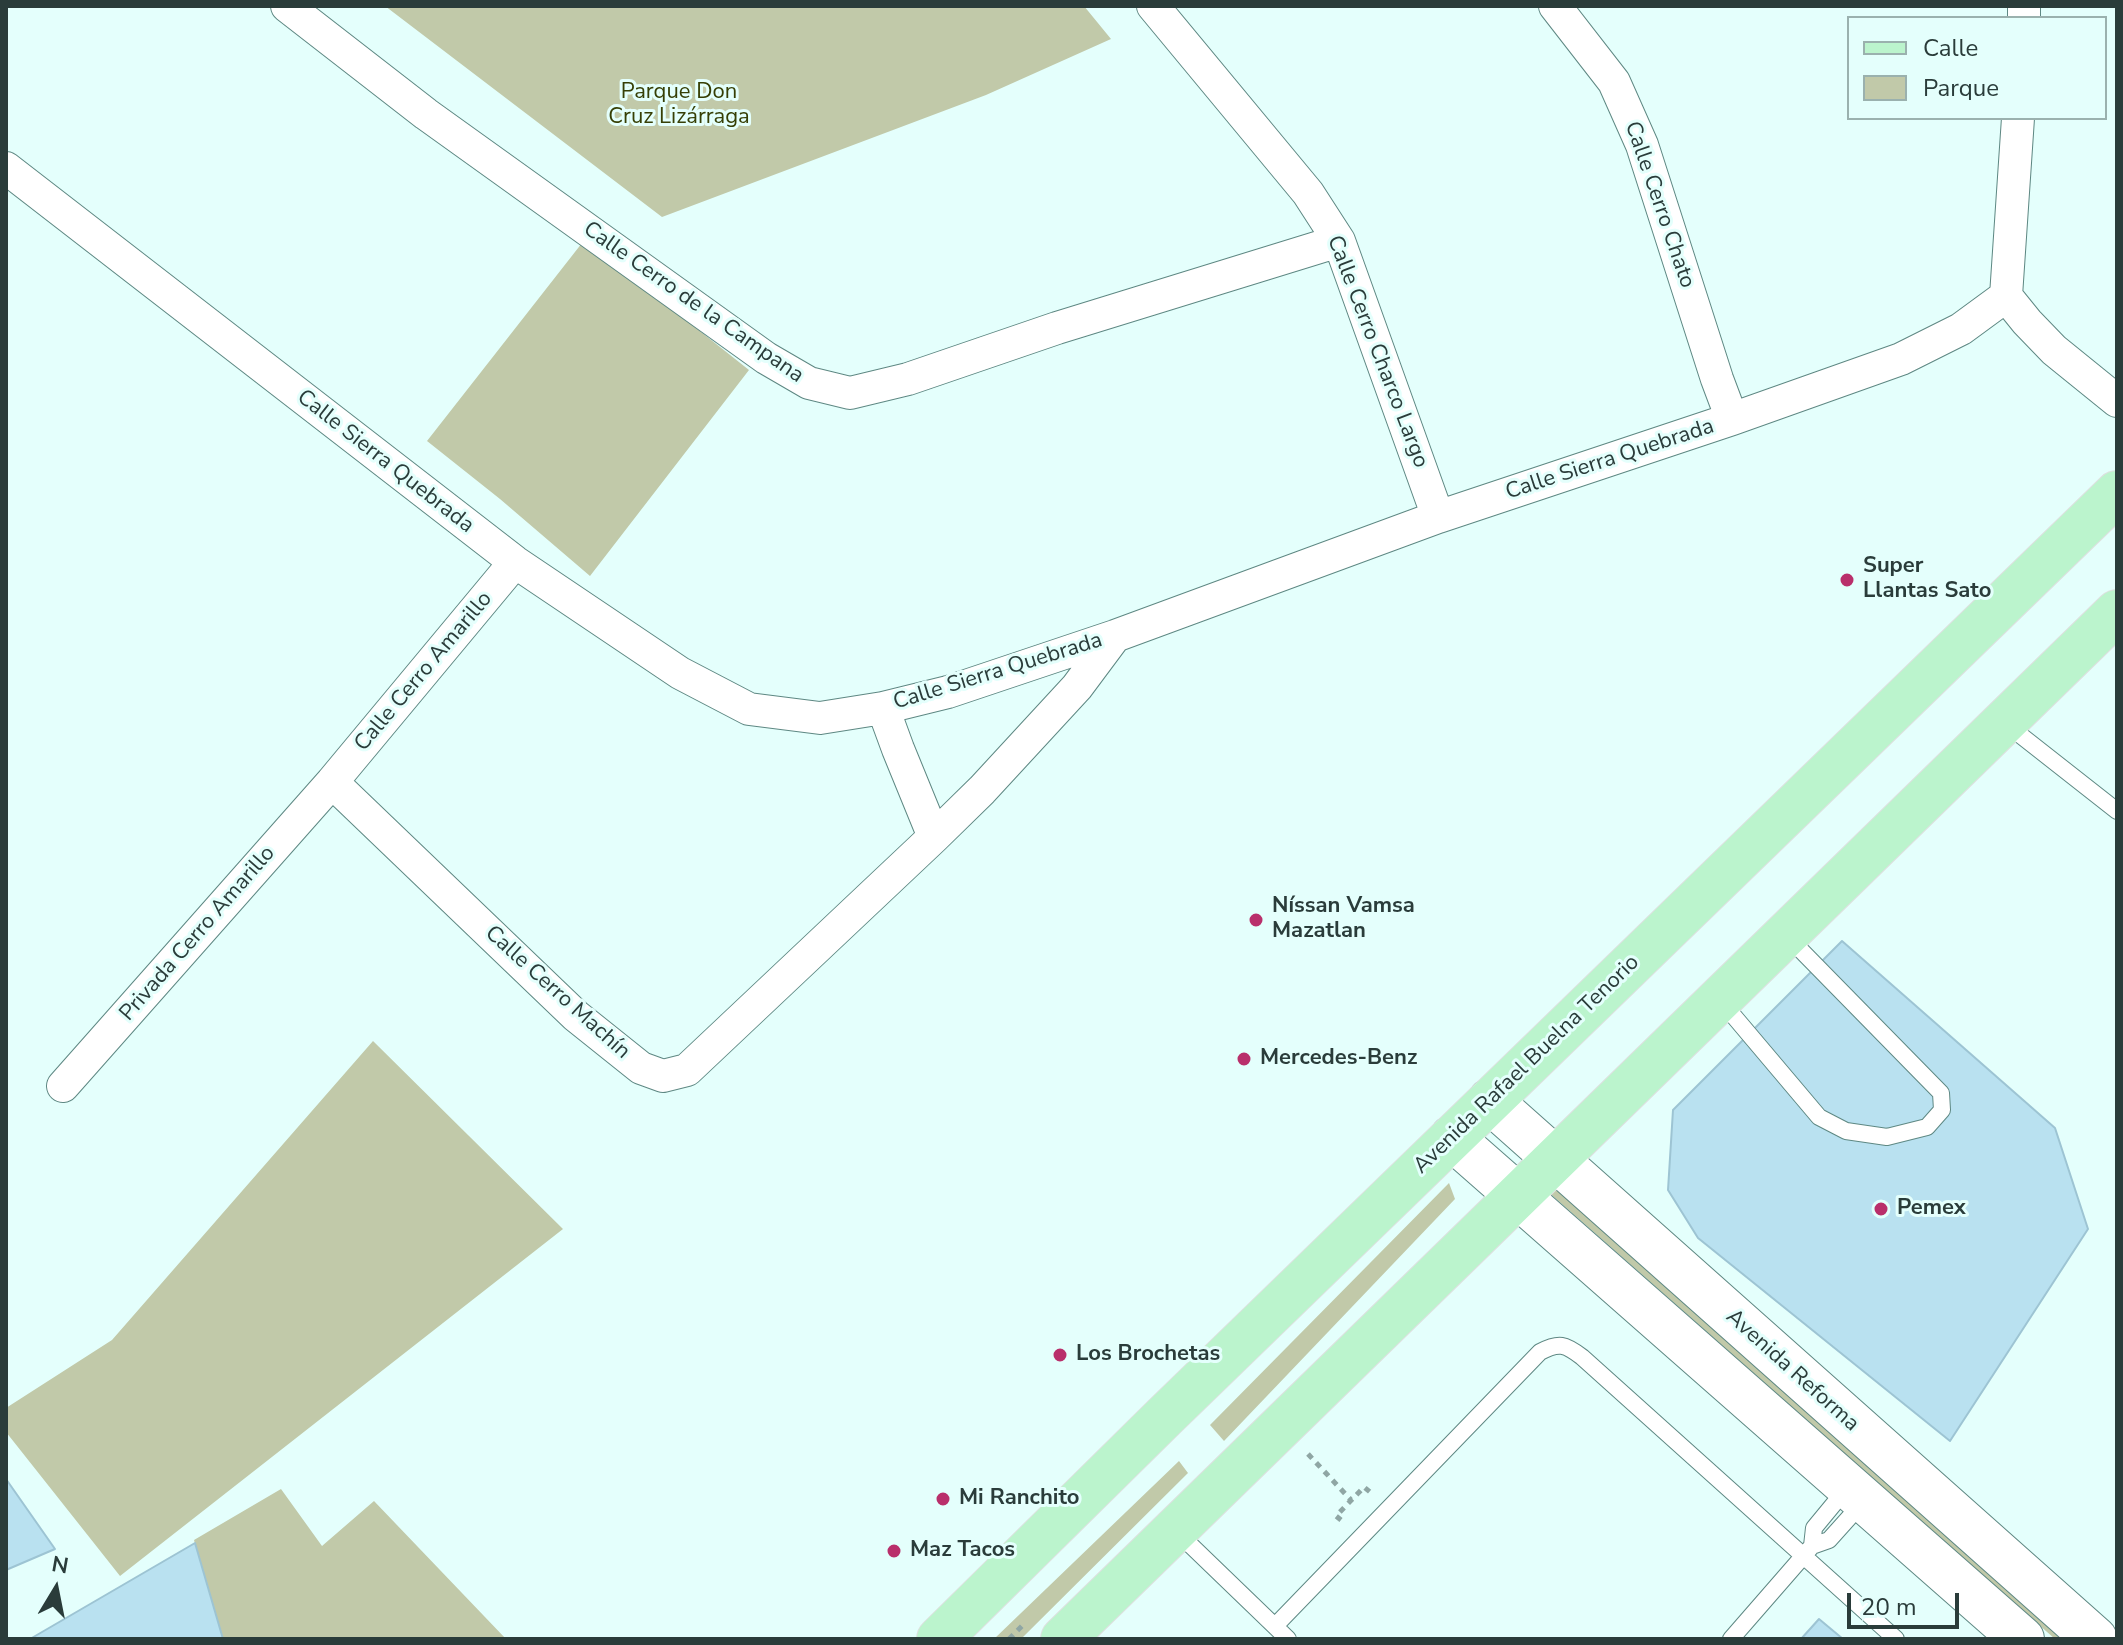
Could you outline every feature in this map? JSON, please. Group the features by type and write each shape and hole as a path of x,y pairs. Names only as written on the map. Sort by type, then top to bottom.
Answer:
{"main road":[{"name":"Avenida Rafael Buelna Tenorio","path":"939,1639 2117,493"},
{"path":"1063,1639 2117,612"},
{"name":"Avenida Reforma","path":"1490,1101 2095,1639"},
{"path":"1452,1138 2022,1639"}],"street":[{"name":"Calle Cerro de la Campana","path":"287,6 426,114 766,358 809,383 850,393 908,379 1057,328 1339,241"},
{"name":"Calle Cerro Charco Largo","path":"1153,6 1308,193 1339,241 1438,517"},
{"name":"Calle Cerro Chato","path":"1555,6 1614,82 1642,145 1732,419"},
{"path":"2018,120 2006,296 2054,350 2117,401"},
{"name":"Calle Sierra Quebrada","path":"6,168 515,562 680,673 749,709 820,718 883,708 948,692 1115,636 1438,517 1901,359 1961,329 2006,296"},
{"name":"Calle Cerro Amarillo","path":"332,782 515,562"},
{"name":"Calle Cerro Machín","path":"332,782 576,1016 641,1068 663,1076 687,1070 934,837 1077,687 1115,636"},
{"path":"883,708 934,837"},
{"name":"Privada Cerro Amarillo","path":"63,1086 332,782"}],"lane":[{"path":"2004,722 2117,811"},
{"path":"1720,999 1819,1117 1846,1131 1887,1137 1927,1127 1942,1110 1941,1093 1786,935"},
{"path":"1275,1626 1540,1352 1551,1346 1564,1345 1582,1357 1808,1551 1896,1639"},
{"path":"1731,1639 1808,1551 1814,1528 1856,1494"},
{"path":"1175,1530 1288,1639"}],"path":[{"path":"1283,1426 1351,1500"}],"green space":[{"name":"Parque Don Cruz Lizárraga","path":"385,6 1084,6 1111,39 986,95 662,217"},
{"path":"582,243 657,297 749,370 590,576 427,441"},
{"path":"373,1041 563,1229 120,1576 6,1432 6,1408 112,1340"},
{"path":"1548,1180 2076,1639 2055,1639 1546,1190"},
{"path":"1449,1183 1455,1199 1224,1441 1210,1425"},
{"path":"1179,1461 1188,1473 1021,1639 994,1639"},
{"path":"281,1489 322,1546 374,1501 506,1639 220,1639 194,1540"}],"building":[{"name":"Pemex","path":"1842,941 2055,1128 2088,1229 1950,1441 1698,1238 1668,1190 1673,1110"},
{"path":"6,1479 55,1549 6,1570"},
{"path":"195,1543 223,1639 30,1639"},
{"path":"1819,1619 1843,1639 1801,1639"}],"place":[{"name":"Super Llantas Sato","path":"1847,580"},
{"name":"Níssan Vamsa Mazatlan","path":"1256,920"},
{"name":"Mercedes-Benz","path":"1244,1059"},
{"name":"Pemex","path":"1881,1209"},
{"name":"Los Brochetas","path":"1060,1355"},
{"name":"Mi Ranchito","path":"943,1499"},
{"name":"Maz Tacos","path":"894,1551"}]}
